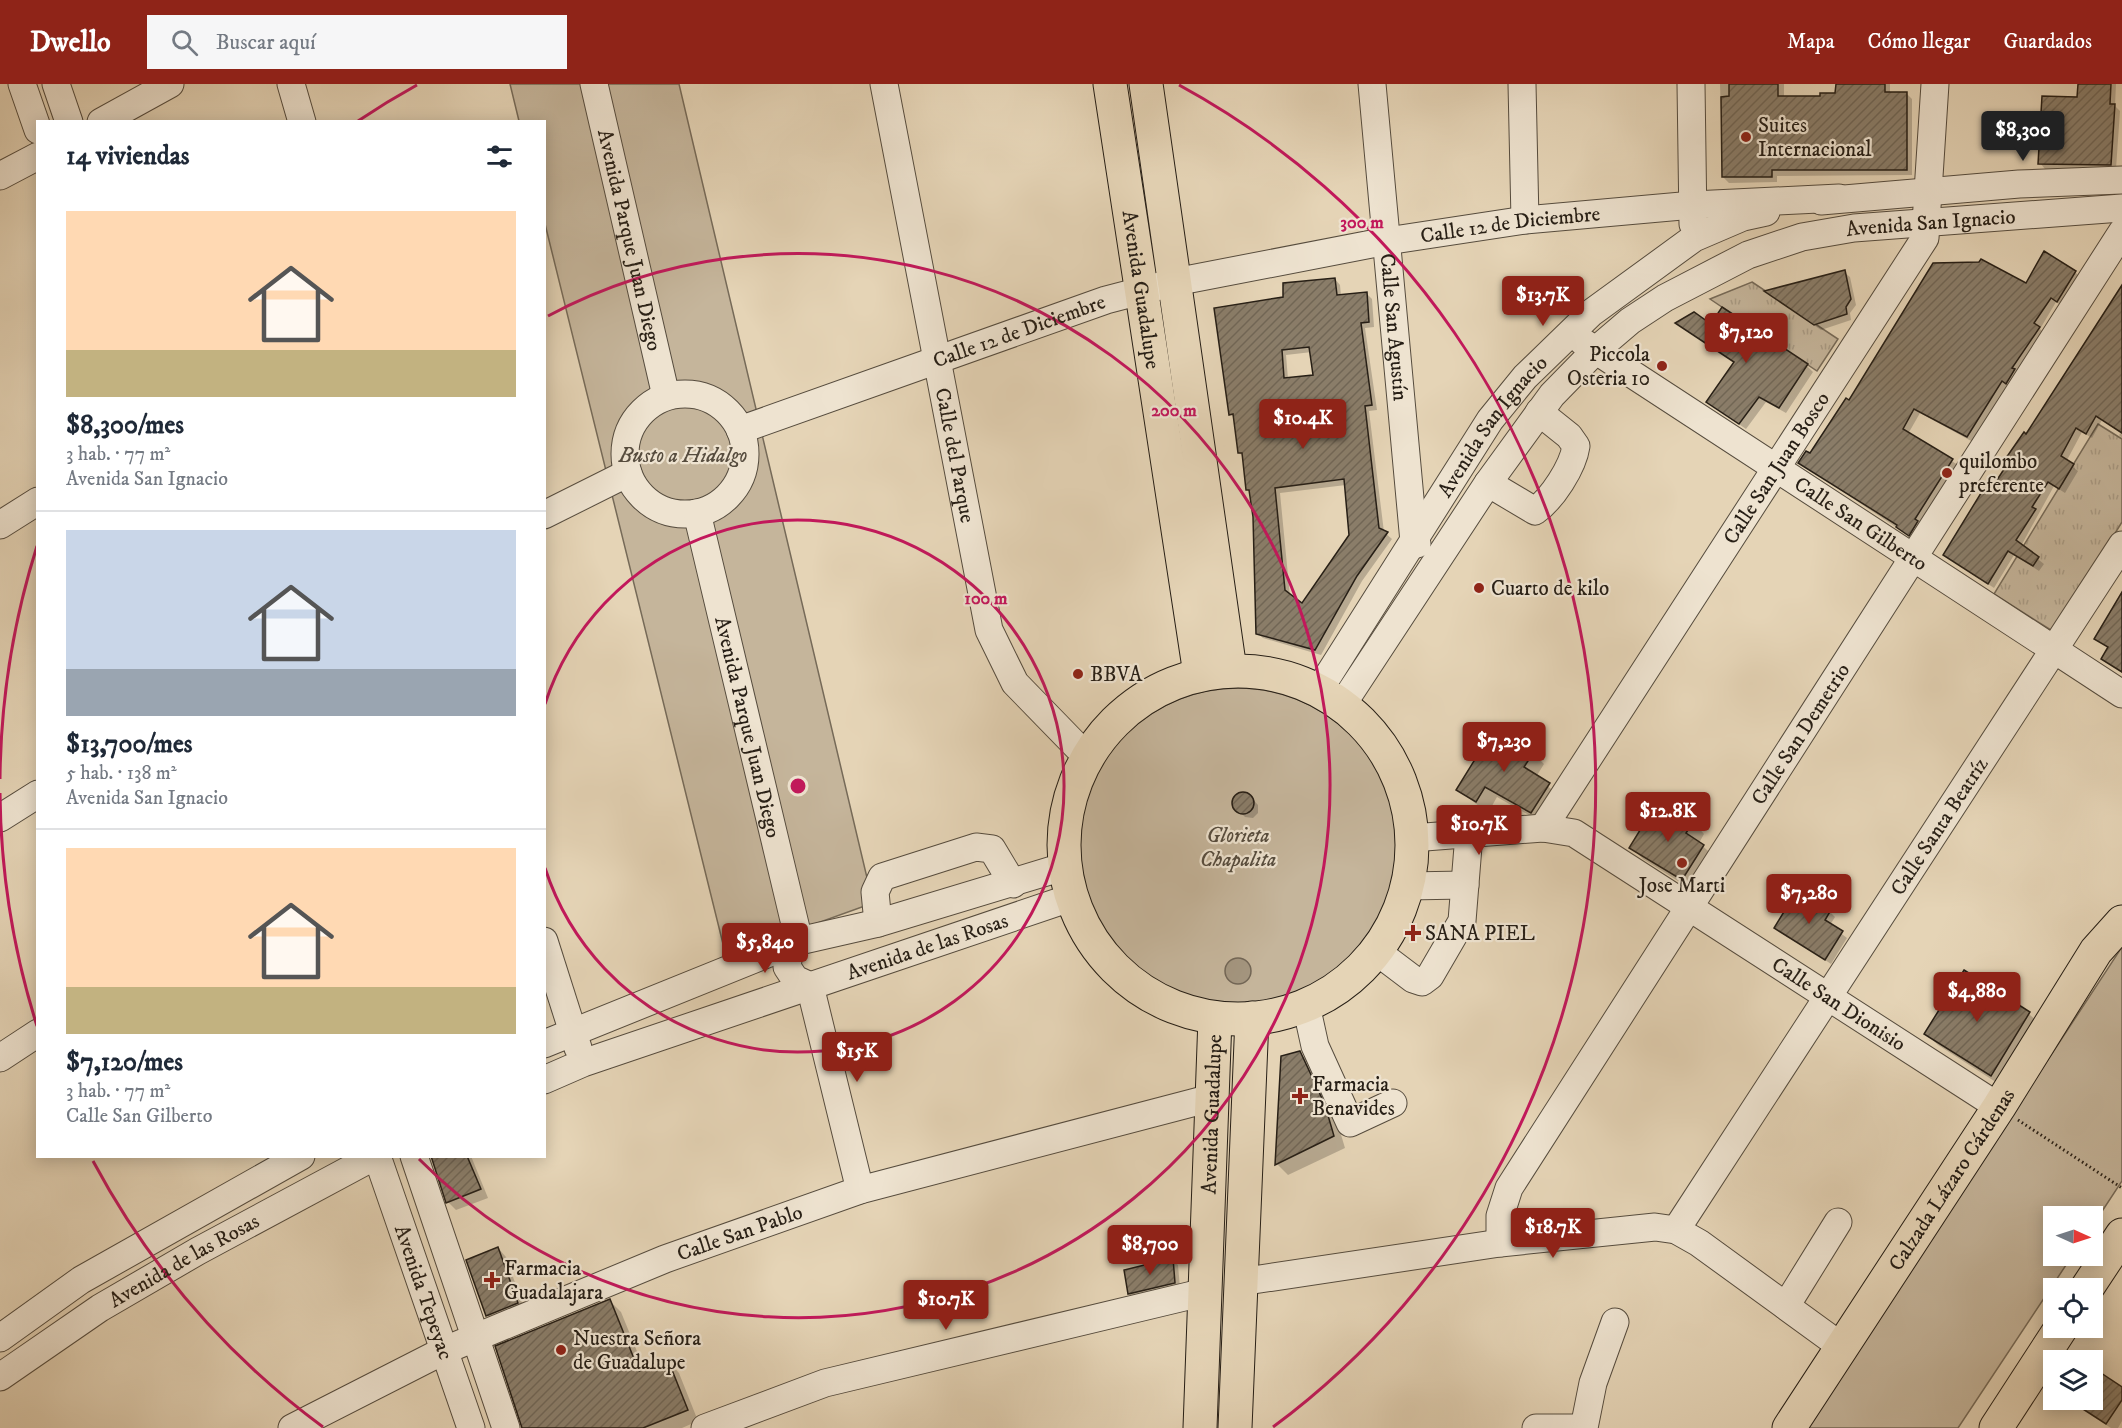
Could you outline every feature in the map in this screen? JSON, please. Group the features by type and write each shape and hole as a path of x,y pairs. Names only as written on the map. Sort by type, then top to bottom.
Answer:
{"main road":[{"name":"Avenida Guadalupe","path":"1110,84 1140,291 1215,668"},
{"name":"Avenida Guadalupe","path":"1146,84 1175,282 1215,668"},
{"path":"1215,668 1261,672 1291,678 1331,698 1367,729 1392,764 1407,804 1412,838 1407,886 1396,916 1376,951 1356,973 1332,991 1306,1005 1280,1014 1252,1018 1215,1018 1183,1010 1153,997 1126,978 1104,955 1091,936 1070,881 1065,838 1068,810 1076,783 1088,758 1109,729 1135,704 1166,686 1215,668"},
{"name":"Calzada Lázaro Cárdenas","path":"1793,1420 1999,1107 2097,951 2122,922"},
{"name":"Avenida Guadalupe","path":"1200,1428 1215,1018"},
{"name":"Avenida Guadalupe","path":"1235,1428 1252,1018"},
{"path":"2094,1278 2122,1235"},
{"path":"1996,1428 2054,1338"}],"street":[{"path":"22,84 36,124"},
{"path":"56,84 68,120"},
{"path":"105,120 170,84"},
{"path":"291,84 301,120"},
{"name":"Avenida Parque Juan Diego","path":"594,84 666,396"},
{"name":"Calle del Parque","path":"884,84 989,630 1015,683 1088,758"},
{"name":"Calle San Agustín","path":"1372,84 1414,543"},
{"path":"1522,84 1525,220"},
{"path":"1691,84 1694,238"},
{"name":"Calle San Juan Bosco","path":"1543,828 1925,238 1935,84"},
{"path":"0,176 36,157"},
{"name":"Avenida San Ignacio","path":"1331,698 1414,543 1490,420 1525,377 1569,333 1627,285 1694,238 1743,217 1839,198 2122,180"},
{"name":"Calle 12 de Diciembre","path":"740,430 1106,300 1175,282 1387,241 1525,220 1693,205 1839,198"},
{"name":"Avenida San Ignacio","path":"1331,698 1438,557 1539,412 1596,350 1630,321 1665,298 1748,255 1802,237 1926,222 2122,208"},
{"name":"Calle San Demetrio","path":"1500,1243 1500,1216 1509,1188 2122,232"},
{"name":"Calle San Gilberto","path":"1569,333 2122,694"},
{"path":"691,394 704,396 725,409 740,430 745,456 738,482 721,502 697,513 672,513 661,509 640,494 628,473 626,453 629,433 643,410 666,396 691,394"},
{"path":"1488,483 1535,511 1544,505 1575,457 1576,446 1569,436 1539,412"},
{"path":"546,514 628,473"},
{"path":"0,525 36,502"},
{"name":"Avenida Parque Juan Diego","path":"697,513 799,941"},
{"path":"1414,543 1438,557"},
{"name":"Calle Santa Beatríz","path":"1676,1230 2122,545"},
{"path":"0,818 36,795"},
{"name":"Calle San Dionisio","path":"1412,838 1543,828 1574,833 1999,1107"},
{"path":"1376,951 1413,979 1422,982 1430,976 1462,921 1469,834"},
{"path":"878,923 875,892 882,877 976,847 992,849 1013,884"},
{"name":"Avenida de las Rosas","path":"546,1043 799,941 878,923 1013,884 1070,881"},
{"name":"Avenida de las Rosas","path":"546,1079 583,1063 810,986 1070,881"},
{"path":"1407,886 1465,885"},
{"name":"Calzada Lázaro Cárdenas","path":"2097,951 2122,913"},
{"path":"799,941 789,953 787,968 795,979 810,986 860,1190"},
{"path":"546,947 583,1063"},
{"path":"1306,1005 1315,1046 1350,1123 1393,1103"},
{"path":"0,1058 36,1034"},
{"name":"Calle San Pablo","path":"292,1428 476,1336 665,1259 860,1190 1211,1098"},
{"name":"Avenida de las Rosas","path":"0,1338 81,1280 297,1158"},
{"name":"Avenida de las Rosas","path":"8,1372 100,1308 198,1251 372,1158"},
{"name":"Avenida Tepeyac","path":"377,1158 471,1428"},
{"name":"Avenida Tepeyac","path":"415,1158 506,1428"},
{"path":"1786,1306 1838,1222"},
{"path":"1240,1282 1500,1243 1633,1227 1676,1230 1699,1242 1842,1347"},
{"path":"705,1428 825,1383 1205,1292"},
{"path":"1584,1428 1593,1383 1615,1322"},
{"path":"0,1338 8,1372"},
{"path":"1536,1428 1578,1428"}],"path":[{"path":"1272,664 1315,678 1357,706 1376,723 1402,768 1418,816 1420,855 1416,893 1381,967 1322,1013 1298,1022 1268,1029 1229,1031 1205,1029 1154,1011 1119,990 1091,963 1052,888 1048,863 1054,789 1067,755 1107,708 1136,683 1215,668 1272,664"},
{"path":"1999,1107 2122,1188"}],"green space":[{"name":"Busto a Hidalgo","path":"510,84 679,84 873,903 726,956 546,228 546,120 519,120"},
{"path":"1752,282 1838,339 1817,371 1710,299"},
{"path":"2098,424 2122,439 2122,522 2054,632 1994,594"},
{"name":"Glorieta Chapalita","path":"1238,688 1269,691 1299,700 1339,724 1361,746 1385,786 1394,816 1397,847 1394,878 1385,908 1361,948 1339,970 1299,994 1269,1003 1238,1006 1207,1003 1177,994 1137,970 1115,948 1091,908 1082,878 1079,847 1082,816 1091,786 1115,746 1137,724 1177,700 1207,691"},
{"path":"2122,947 2122,1181 2103,1210 2103,1206 2043,1206 2043,1266 2065,1266 2057,1278 2043,1278 2043,1300 1958,1428 1806,1428"}],"shaded area":[{"path":"1238,958 1247,962 1251,971 1247,980 1238,984 1229,980 1225,971 1229,962"}],"building":[{"path":"1729,84 1778,84 1778,96 1820,96 1820,93 1835,93 1836,84 1885,84 1885,92 1907,92 1907,170 1772,170 1772,177 1722,177 1721,97 1729,96"},
{"path":"2078,84 2111,84 2110,104 2115,104 2111,165 2038,164 2042,96 2077,97"},
{"path":"2044,251 2076,271 2057,302 2051,298 2034,323 2040,327 2012,368 2015,369 2006,384 2002,381 1967,437 1914,409 1903,429 1953,459 1915,519 1918,521 1909,536 1896,527 1897,525 1798,463 1806,451 1810,453 1846,398 1849,400 1933,263 1979,262 1981,259 2026,283"},
{"path":"1845,270 1851,299 1846,307 1847,314 1814,325 1764,291"},
{"path":"1335,278 1337,295 1367,292 1369,322 1361,323 1372,405 1365,406 1379,528 1388,532 1357,576 1315,650 1256,634 1253,517 1249,490 1246,490 1242,453 1238,453 1233,414 1229,415 1214,308 1283,297 1283,283","holes":["1309,347 1313,375 1284,378 1282,350","1344,479 1349,535 1302,603 1285,590 1275,488"]},
{"path":"2122,285 2122,433 2096,416 2086,434 2076,428 2061,456 2074,464 2059,489 2048,482 2032,507 2036,509 2016,540 2039,557 2033,566 2008,551 1988,584 1943,555 1989,480 1995,483 2010,460 2006,458 2024,432 2026,434"},
{"path":"1722,307 1808,364 1779,408 1759,397 1739,424 1706,402 1734,362 1675,323 1694,312 1711,324"},
{"path":"2122,592 2122,672 2101,659 2108,647 2094,639"},
{"path":"1495,727 1534,752 1524,767 1550,783 1531,813 1485,787 1476,802 1456,790"},
{"path":"1243,792 1251,795 1254,803 1251,811 1243,814 1235,811 1232,803 1235,795"},
{"path":"1653,809 1675,822 1680,813 1694,821 1686,833 1704,845 1682,880 1629,848"},
{"path":"1798,889 1831,910 1825,920 1843,931 1825,960 1774,928"},
{"path":"1964,970 2030,1012 1991,1076 1924,1034"},
{"name":"Farmacia Benavides","path":"1300,1051 1325,1105 1334,1136 1275,1165 1281,1056"},
{"path":"432,1158 468,1158 481,1189 446,1203"},
{"name":"Farmacia Guadalajara","path":"498,1247 518,1303 486,1316 466,1260"},
{"path":"1173,1258 1175,1283 1128,1294 1124,1270"},
{"name":"Nuestra Señora de Guadalupe","path":"610,1299 639,1371 668,1360 688,1410 643,1428 522,1428 495,1346"},
{"path":"2103,1374 2122,1387 2122,1400 2106,1424 2084,1410 2103,1410"}],"place":[{"name":"Suites Internacional","path":"1746,137"},
{"name":"Piccola Osteria 10","path":"1662,366"},
{"name":"quilombo preferente","path":"1947,473"},
{"name":"Cuarto de kilo","path":"1479,588"},
{"name":"BBVA","path":"1078,674"},
{"name":"Jose Marti","path":"1682,863"},
{"name":"SANA PIEL","path":"1413,933"},
{"name":"Farmacia Benavides","path":"1300,1096"},
{"name":"Farmacia Guadalajara","path":"492,1280"},
{"name":"Nuestra Señora de Guadalupe","path":"561,1350"}]}
